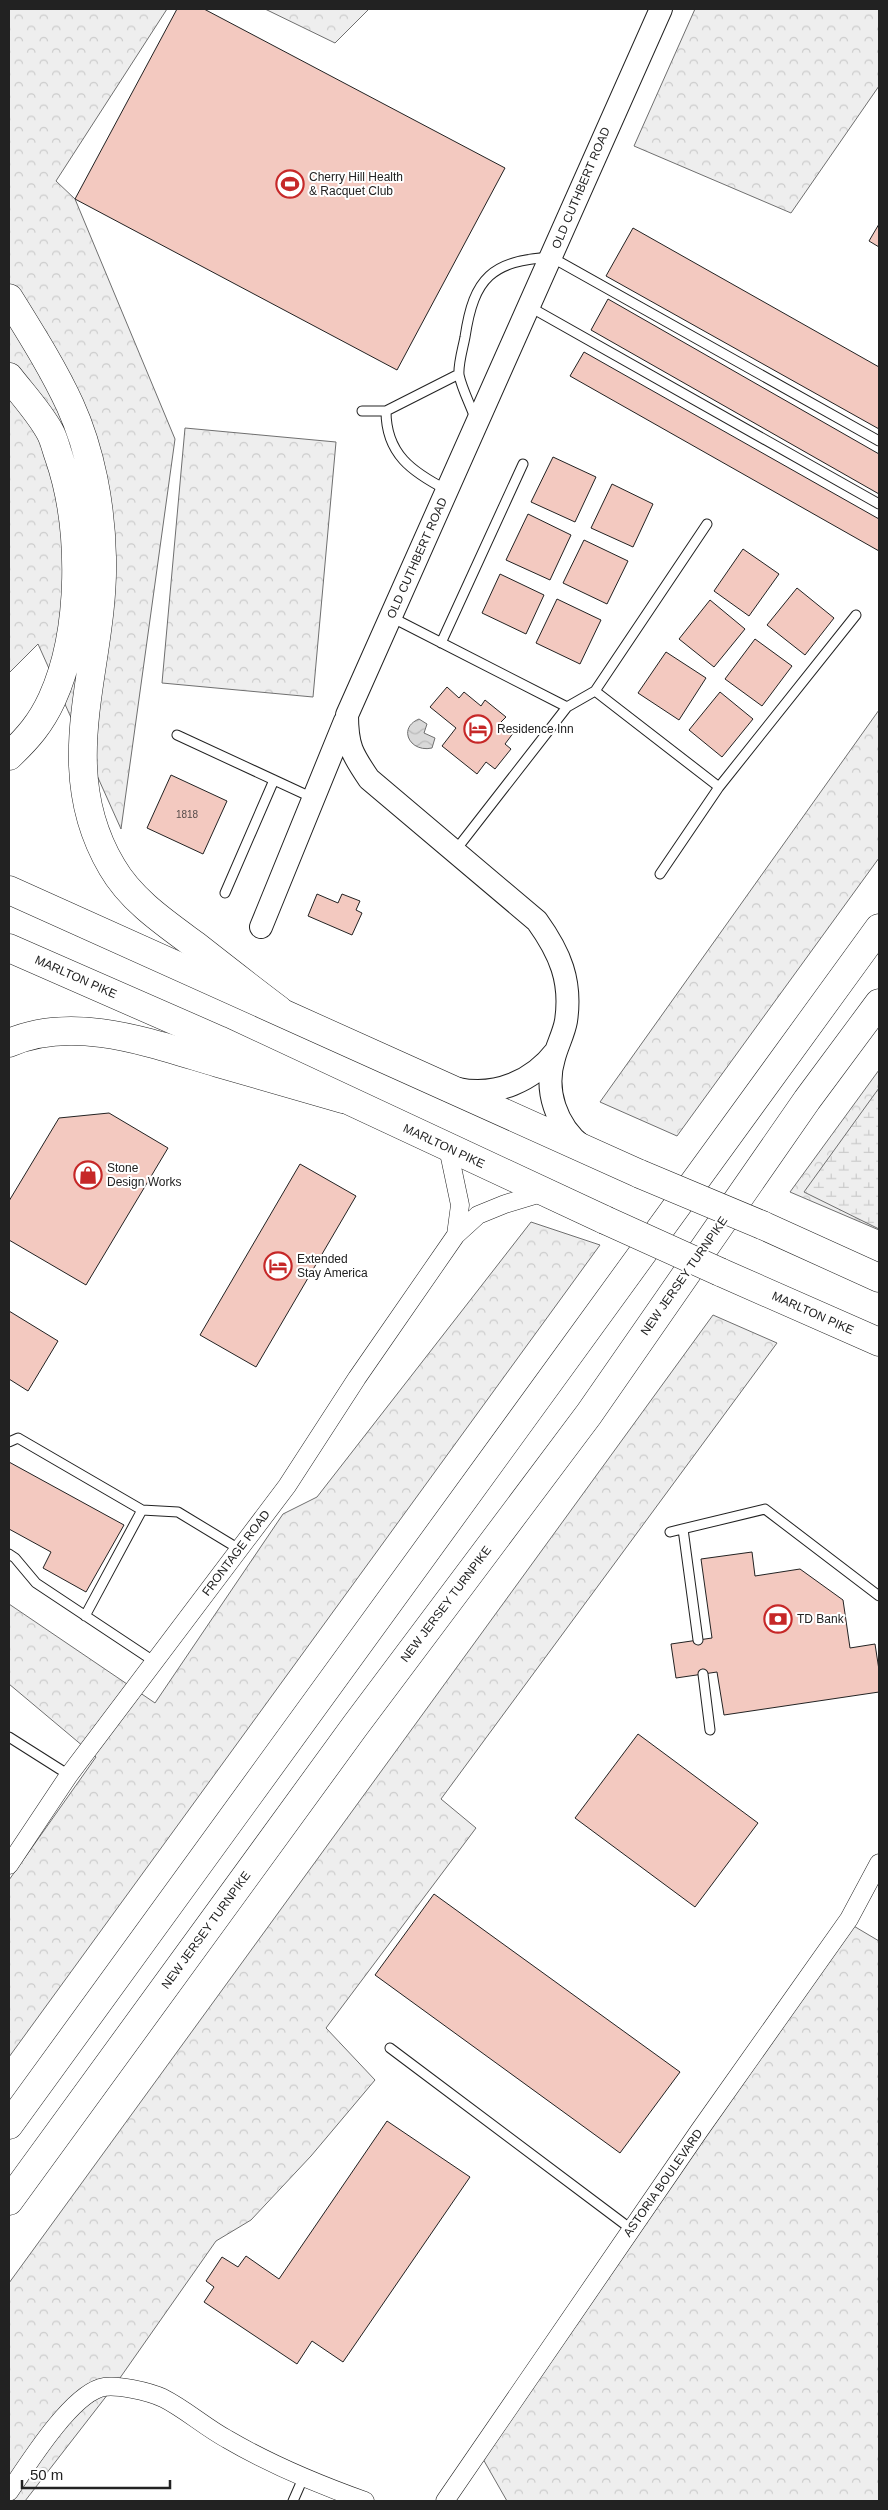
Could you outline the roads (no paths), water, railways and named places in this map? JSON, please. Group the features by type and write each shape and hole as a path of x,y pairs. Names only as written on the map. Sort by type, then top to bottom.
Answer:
{"highway":[{"path":"9,298 70,405 94,483 100,534 101,585 82,741 87,811 98,840 112,868 134,896 156,916 279,1010"},
{"path":"9,378 31,404 51,433 66,477 75,536 75,602 65,665 52,699 32,734 9,756"},
{"path":"9,890 279,1010 586,1150 762,1225 879,1278"},
{"path":"9,2125 879,928"},
{"name":"MARLTON PIKE","path":"9,948 219,1040 605,1220 879,1342"},
{"name":"NEW JERSEY TURNPIKE","path":"9,2201 355,1726 589,1414 796,1116 879,1004"},
{"path":"9,1043 18,1039 51,1033 95,1032 143,1041 343,1099"}],"street":[{"name":"OLD CUTHBERT ROAD","path":"586,1150 566,1130 554,1106 550,1078 556,1051 566,1022 567,992 563,970 555,947 537,921 369,779 351,753 347,738 348,715 661,9"},
{"path":"261,927 348,715"},
{"name":"OLD CUTHBERT ROAD","path":"445,1085 478,1091 510,1085 539,1069 556,1051"},
{"name":"FRONTAGE ROAD","path":"448,1148 460,1205 456,1235"},
{"name":"FRONTAGE ROAD","path":"9,1866 69,1775 287,1486 356,1378 456,1235 478,1215 505,1204 545,1192"},
{"name":"ASTORIA BOULEVARD","path":"445,2501 631,2229 849,1919 879,1863"},
{"path":"9,2492 40,2447 81,2399 101,2387 121,2387 162,2398 227,2439 304,2476 364,2501"}],"lane":[{"path":"476,423 459,374 472,300 479,286 490,275 505,266 523,259 552,257 879,441"},
{"path":"529,306 879,504"},
{"path":"362,411 386,411 459,374"},
{"path":"386,411 386,426 400,458 419,474 447,490"},
{"path":"441,643 523,464"},
{"path":"455,852 567,706 596,691 707,524"},
{"path":"660,874 719,787 856,615"},
{"path":"391,617 567,706"},
{"path":"596,691 719,787"},
{"path":"177,735 314,798"},
{"path":"225,894 274,780"},
{"path":"9,1442 18,1438 142,1510 178,1512 239,1550"},
{"path":"670,1532 764,1509 879,1596"},
{"path":"86,1616 142,1510"},
{"path":"683,1529 698,1640"},
{"path":"9,1554 36,1583 155,1662"},
{"path":"703,1674 710,1730"},
{"path":"9,1737 69,1775"},
{"path":"390,2048 631,2229"},
{"path":"293,2501 304,2476"}],"water":[{"path":"419,719 427,724 424,733 435,738 432,748 424,749 418,747 409,739 409,728 412,723"}],"place":[{"name":"Cherry Hill Health & Racquet Club","path":"290,184"},
{"name":"Residence Inn","path":"478,729"},
{"name":"Stone Design Works","path":"88,1175"},
{"name":"Extended Stay America","path":"278,1266"},
{"name":"TD Bank","path":"778,1619"}]}
